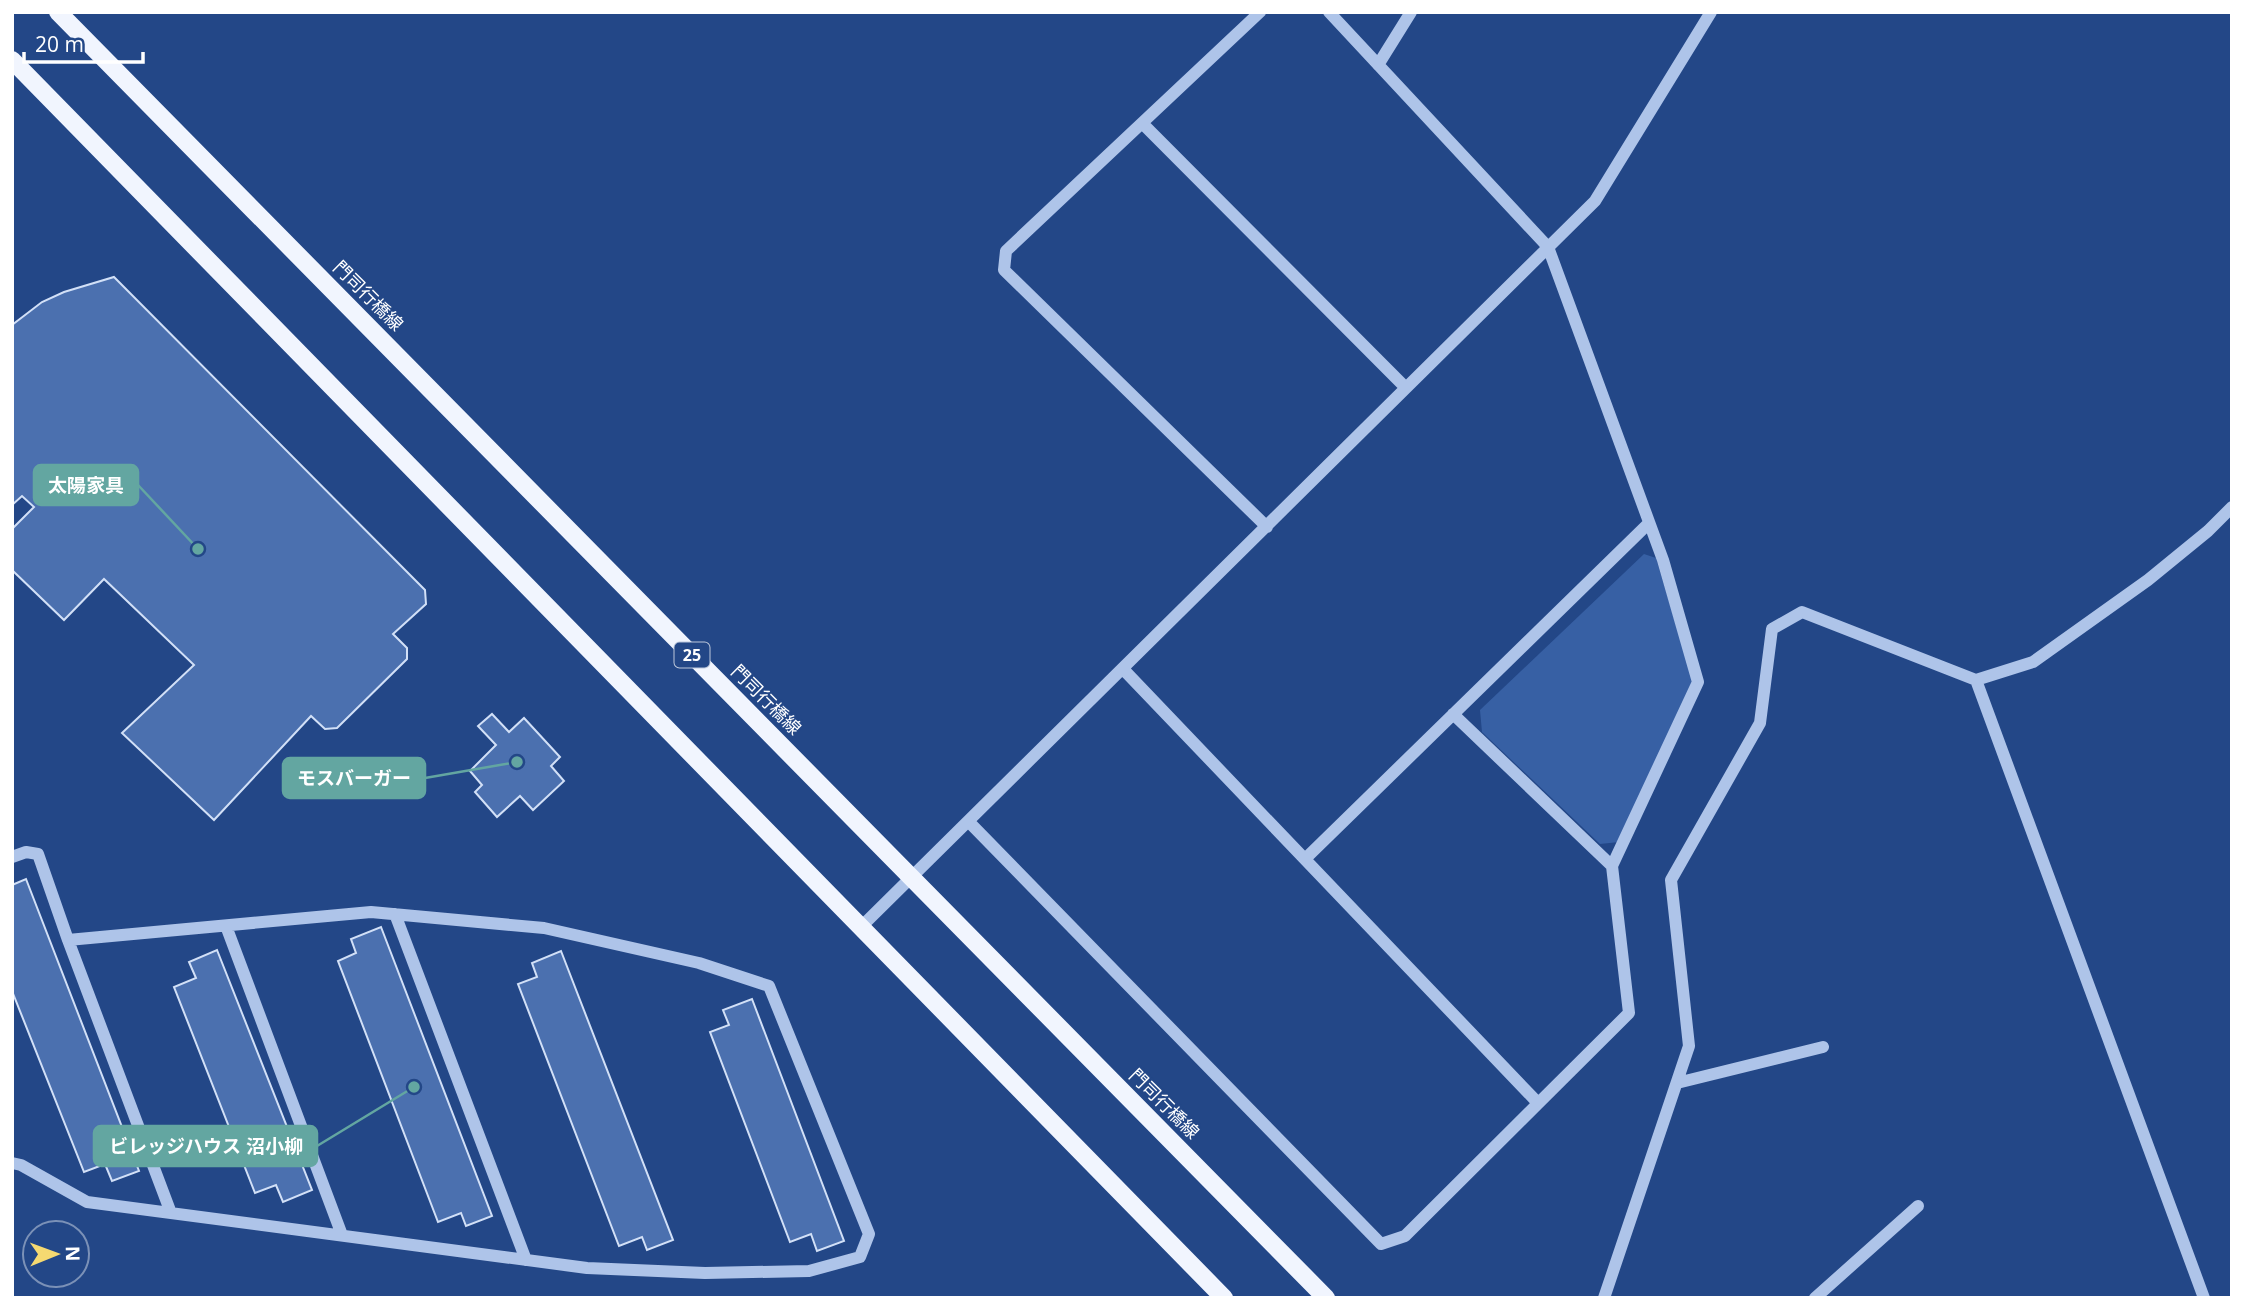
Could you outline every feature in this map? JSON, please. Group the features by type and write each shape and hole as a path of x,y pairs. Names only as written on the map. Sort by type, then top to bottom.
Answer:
{"main road":[{"name":"門司行橋線","path":"58,12 1326,1298"},
{"path":"12,60 1224,1298"}],"street":[{"path":"1260,12 1006,251 1004,270 1267,527"},
{"path":"968,821 1381,1244 1405,1236 1629,1013 1612,866 1698,682 1663,559 1548,247 1329,12"},
{"path":"1378,65 1411,12"},
{"path":"860,927 1595,201 1711,12"},
{"path":"1142,123 1406,388"},
{"path":"1604,1298 1689,1046 1671,880 1760,723 1772,629 1802,612 1976,680 2033,662 2148,580 2232,508"},
{"path":"1305,859 1649,523"},
{"path":"1123,669 1538,1103"},
{"path":"1976,680 2204,1298"},
{"path":"1453,714 1612,866"},
{"path":"12,857 26,852 38,854 171,1213"},
{"path":"12,1163 88,1202 587,1268 705,1273 809,1272 860,1257 869,1234 769,986 699,963 544,928 372,912 68,940"},
{"path":"395,914 526,1260"},
{"path":"226,926 342,1236"},
{"path":"1677,1083 1823,1047"},
{"path":"1820,1296 1918,1206"}],"shaded area":[{"path":"1644,554 1656,558 1693,682 1619,842 1600,844 1482,732 1480,710"}],"building":[{"path":"114,277 425,590 426,604 393,634 407,648 407,659 337,728 325,729 311,716 214,820 122,733 194,665 104,579 64,620 12,570 12,529 34,507 22,496 12,505 12,325 42,302 64,292"},
{"path":"492,714 509,732 524,718 560,757 551,766 564,781 533,810 520,796 497,817 475,792 482,785 470,771 496,745 478,726"},
{"path":"26,879 139,1171 112,1181 105,1164 84,1172 12,991 12,885"},
{"path":"381,927 492,1216 466,1226 461,1213 438,1222 338,961 356,953 351,939"},
{"path":"217,950 312,1190 283,1202 276,1185 255,1193 174,987 196,978 189,962"},
{"path":"561,951 673,1240 647,1250 642,1237 619,1246 518,984 537,977 532,963"},
{"path":"752,999 844,1241 817,1251 811,1234 790,1242 710,1032 729,1025 723,1010"}],"place":[{"name":"太陽家具","path":"198,549"},
{"name":"モスバーガー","path":"517,762"},
{"name":"ビレッジハウス 沼小柳","path":"414,1087"}]}
